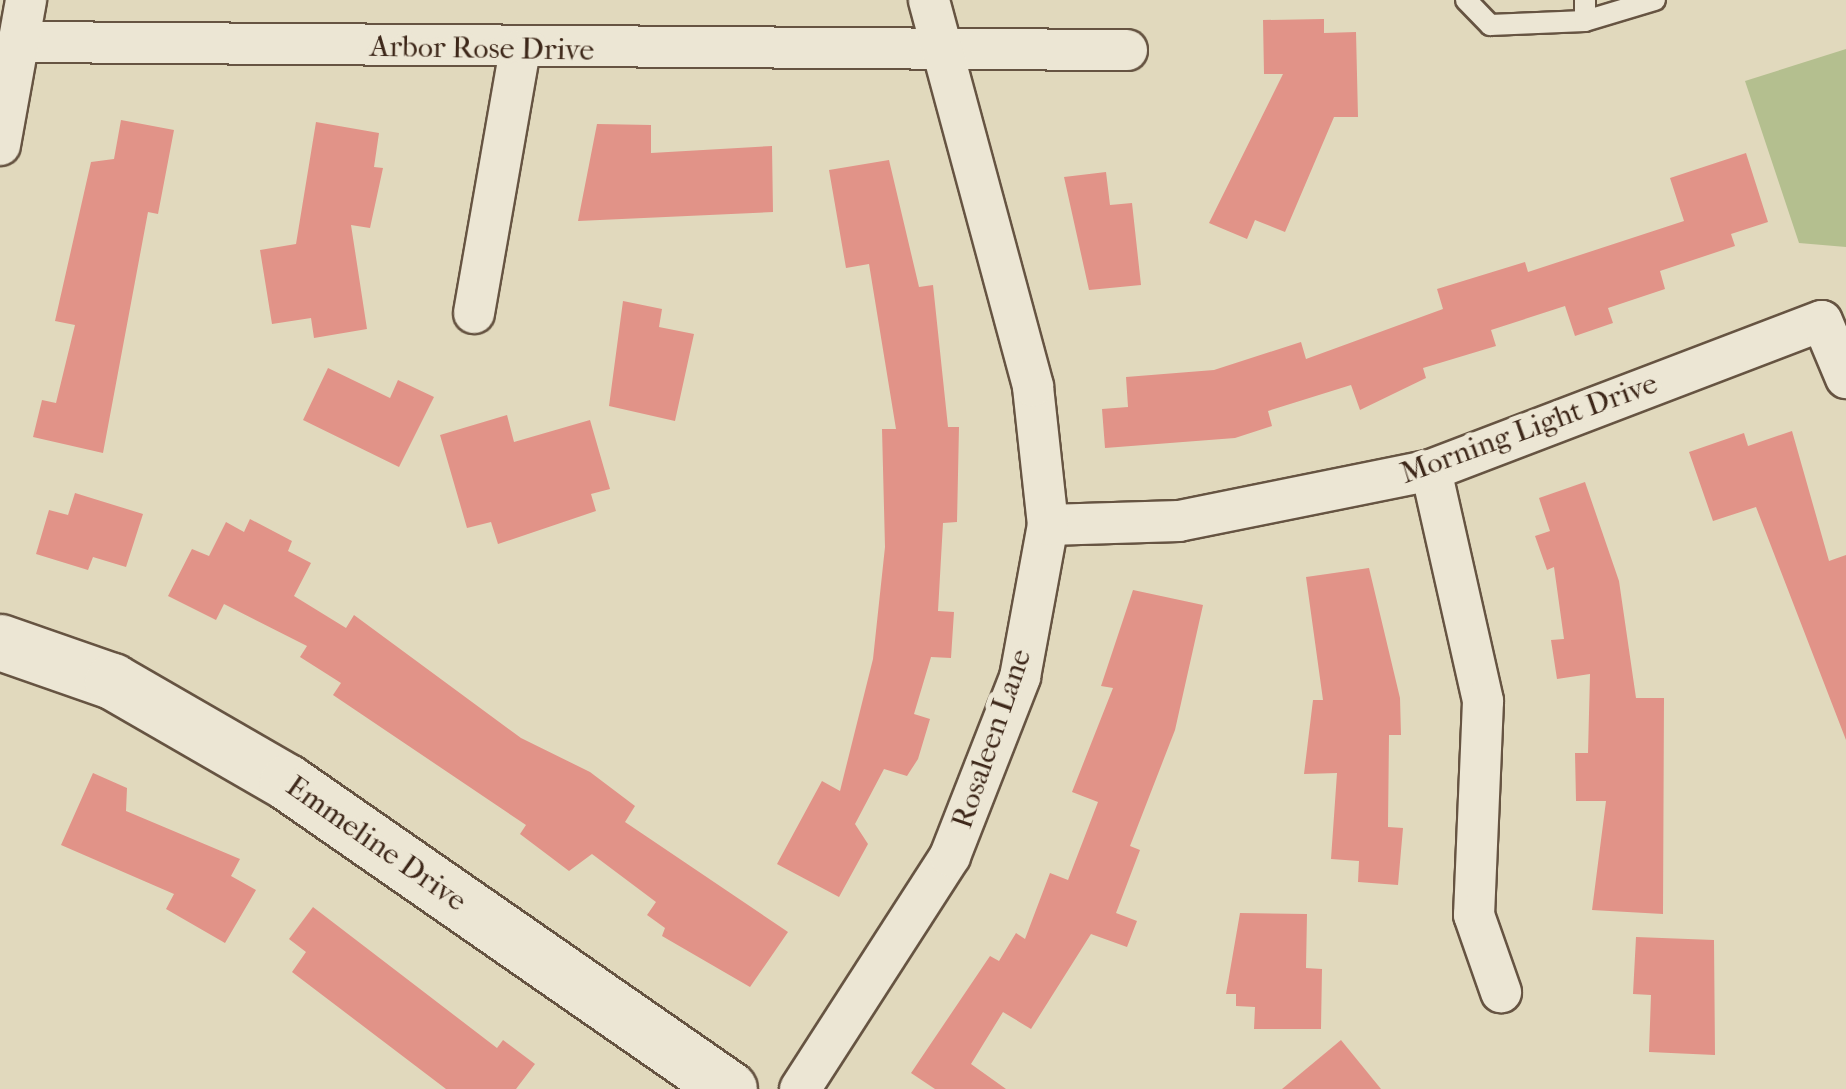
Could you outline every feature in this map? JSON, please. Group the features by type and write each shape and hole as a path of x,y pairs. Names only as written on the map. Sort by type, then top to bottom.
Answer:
{"street":[{"path":"0,145 22,42 26,0"},
{"name":"Rosaleen Lane","path":"800,1089 950,856 1020,678 1048,526 1033,386 929,0"},
{"name":"Arbor Rose Drive","path":"22,42 520,50 1126,50"},
{"path":"474,313 520,50"},
{"name":"Morning Light Drive","path":"1048,526 1179,520 1432,470 1822,321 1846,378"},
{"path":"1432,470 1483,700 1474,915 1501,992"},
{"name":"Emmeline Drive","path":"0,642 112,681 287,782 730,1089"}],"lane":[{"path":"1466,0 1490,25 1654,0"}],"green space":[{"path":"1846,49 1846,247 1799,243 1745,81"}],"building":[{"path":"1324,19 1324,33 1356,32 1358,117 1334,117 1285,232 1255,220 1247,239 1209,223 1283,74 1264,74 1263,20"},
{"path":"121,120 174,130 158,214 148,212 103,453 33,437 42,400 56,403 75,325 55,321 91,162 114,159"},
{"path":"316,122 379,133 374,167 383,168 370,228 351,225 367,329 314,338 311,318 272,324 260,250 296,244"},
{"path":"597,124 651,125 651,153 772,146 773,212 578,221"},
{"path":"1746,153 1768,222 1731,234 1735,246 1660,271 1665,289 1608,308 1613,323 1575,336 1565,306 1491,330 1496,346 1423,368 1426,378 1360,410 1351,385 1268,411 1272,426 1235,438 1105,448 1102,409 1128,407 1126,377 1214,370 1301,342 1306,359 1443,309 1437,289 1525,262 1528,272 1684,221 1670,178"},
{"path":"889,160 919,287 933,285 948,427 959,427 957,522 943,523 938,611 954,612 951,658 931,657 914,714 930,719 918,759 907,776 884,769 855,824 868,844 839,897 777,864 822,781 840,791 873,659 885,547 882,429 896,429 869,264 846,268 829,170"},
{"path":"1106,172 1110,205 1132,203 1141,285 1089,290 1064,177"},
{"path":"623,301 662,309 659,327 694,334 675,421 609,406"},
{"path":"328,368 390,398 398,380 434,397 399,467 303,420"},
{"path":"507,415 514,442 590,420 610,489 591,494 596,511 498,544 491,522 467,528 440,435"},
{"path":"1792,431 1829,561 1846,555 1846,740 1756,507 1713,521 1689,452 1744,433 1748,446"},
{"path":"1585,482 1619,581 1636,698 1664,698 1663,914 1592,910 1606,801 1576,801 1575,753 1588,753 1590,674 1557,679 1551,640 1564,639 1554,567 1547,570 1535,536 1550,531 1539,498"},
{"path":"75,493 143,514 126,567 93,557 88,570 36,554 49,510 68,515"},
{"path":"250,519 292,541 288,551 311,563 294,596 346,628 354,615 521,738 590,772 635,806 625,822 788,932 750,987 662,936 665,928 647,915 656,902 592,854 569,871 520,834 526,825 333,695 341,683 300,657 307,646 224,604 216,620 168,596 192,549 209,556 226,522 244,532"},
{"path":"1369,568 1400,698 1401,735 1389,735 1388,827 1403,828 1398,885 1358,882 1359,861 1331,859 1337,773 1304,774 1313,700 1323,700 1306,577"},
{"path":"1133,590 1203,605 1175,730 1130,846 1140,850 1116,913 1137,921 1127,947 1091,934 1031,1029 1003,1012 971,1064 1006,1089 935,1089 911,1073 990,956 999,961 1016,933 1025,939 1050,873 1068,880 1098,802 1072,792 1113,688 1101,686"},
{"path":"93,773 127,788 126,811 240,859 231,876 256,890 225,943 166,909 174,894 61,845"},
{"path":"313,907 497,1048 503,1040 535,1064 516,1089 446,1089 292,972 306,952 289,939"},
{"path":"1240,913 1307,914 1306,968 1322,969 1321,1029 1254,1029 1255,1007 1236,1006 1236,994 1226,994"},
{"path":"1636,937 1714,940 1715,1055 1649,1052 1651,995 1633,994"},
{"path":"1341,1040 1381,1089 1282,1089"}]}
